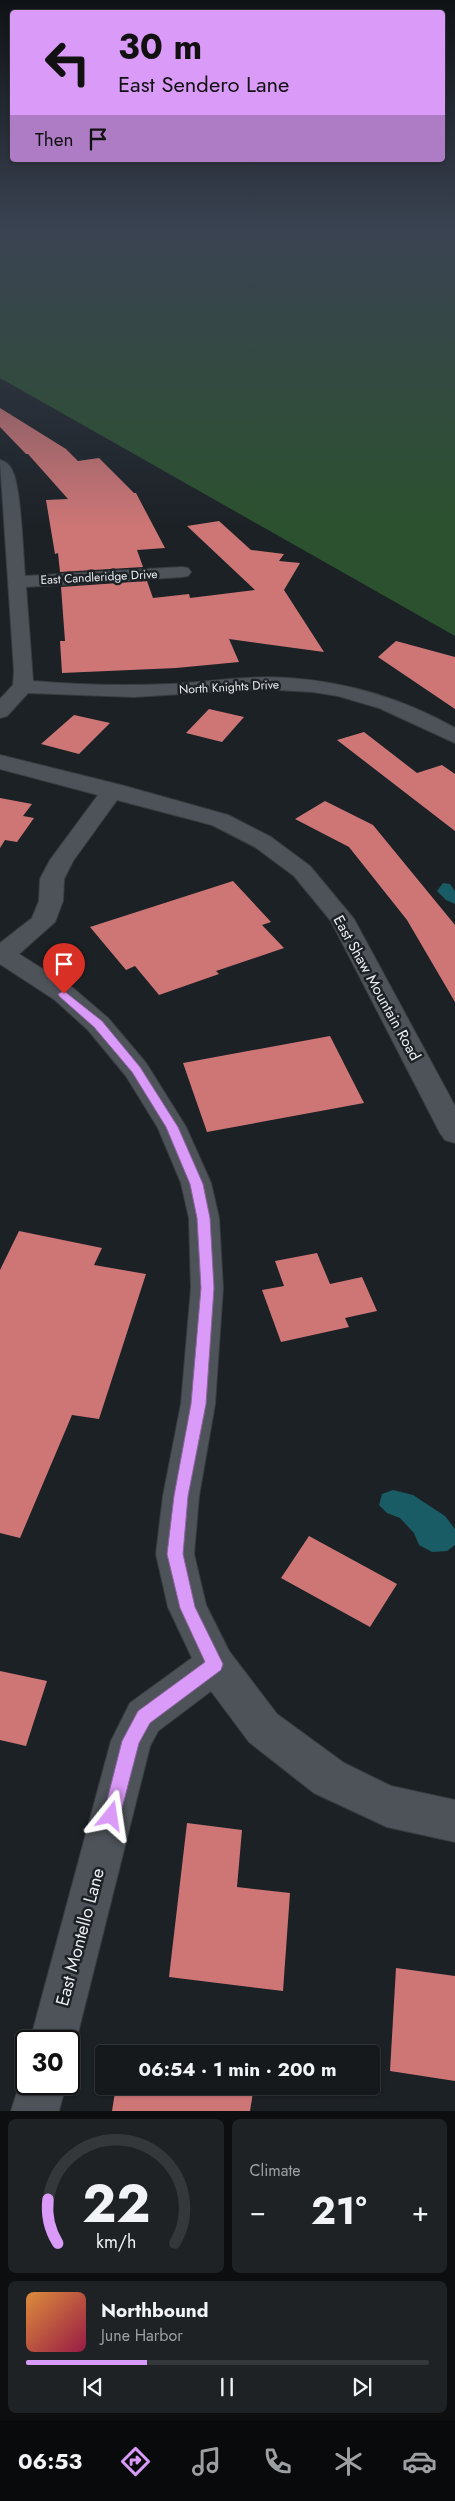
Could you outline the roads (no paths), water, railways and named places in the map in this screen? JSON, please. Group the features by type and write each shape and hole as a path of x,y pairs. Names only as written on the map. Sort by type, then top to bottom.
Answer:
{"street":[{"path":"0,465 4,471 9,488 24,671 23,686 0,712"},
{"name":"East Candleridge Drive","path":"17,582 182,572"},
{"name":"North Knights Drive","path":"23,686 73,691 170,690 260,683 328,688 368,697 406,710 455,737"},
{"name":"East Shaw Mountain Road","path":"0,762 114,790 220,820 263,842 302,871 342,919 455,1134"},
{"path":"114,790 62,860 52,879 51,901 43,922 2,956 64,994 98,1024 136,1070 172,1127 196,1184 204,1218 207,1288 198,1404 181,1496 175,1554 188,1608 215,1664 263,1728 329,1778 387,1806 455,1821"},
{"name":"East Montello Lane","path":"56,2030 131,1741 144,1717 215,1664"},
{"path":"35,2111 39,2095"}],"water":[{"path":"443,883 450,884 455,891 455,904 446,900 437,891"},
{"path":"393,1490 413,1495 445,1516 455,1529 455,1545 447,1551 432,1552 419,1545 414,1533 400,1518 387,1513 379,1505 382,1494"}]}
